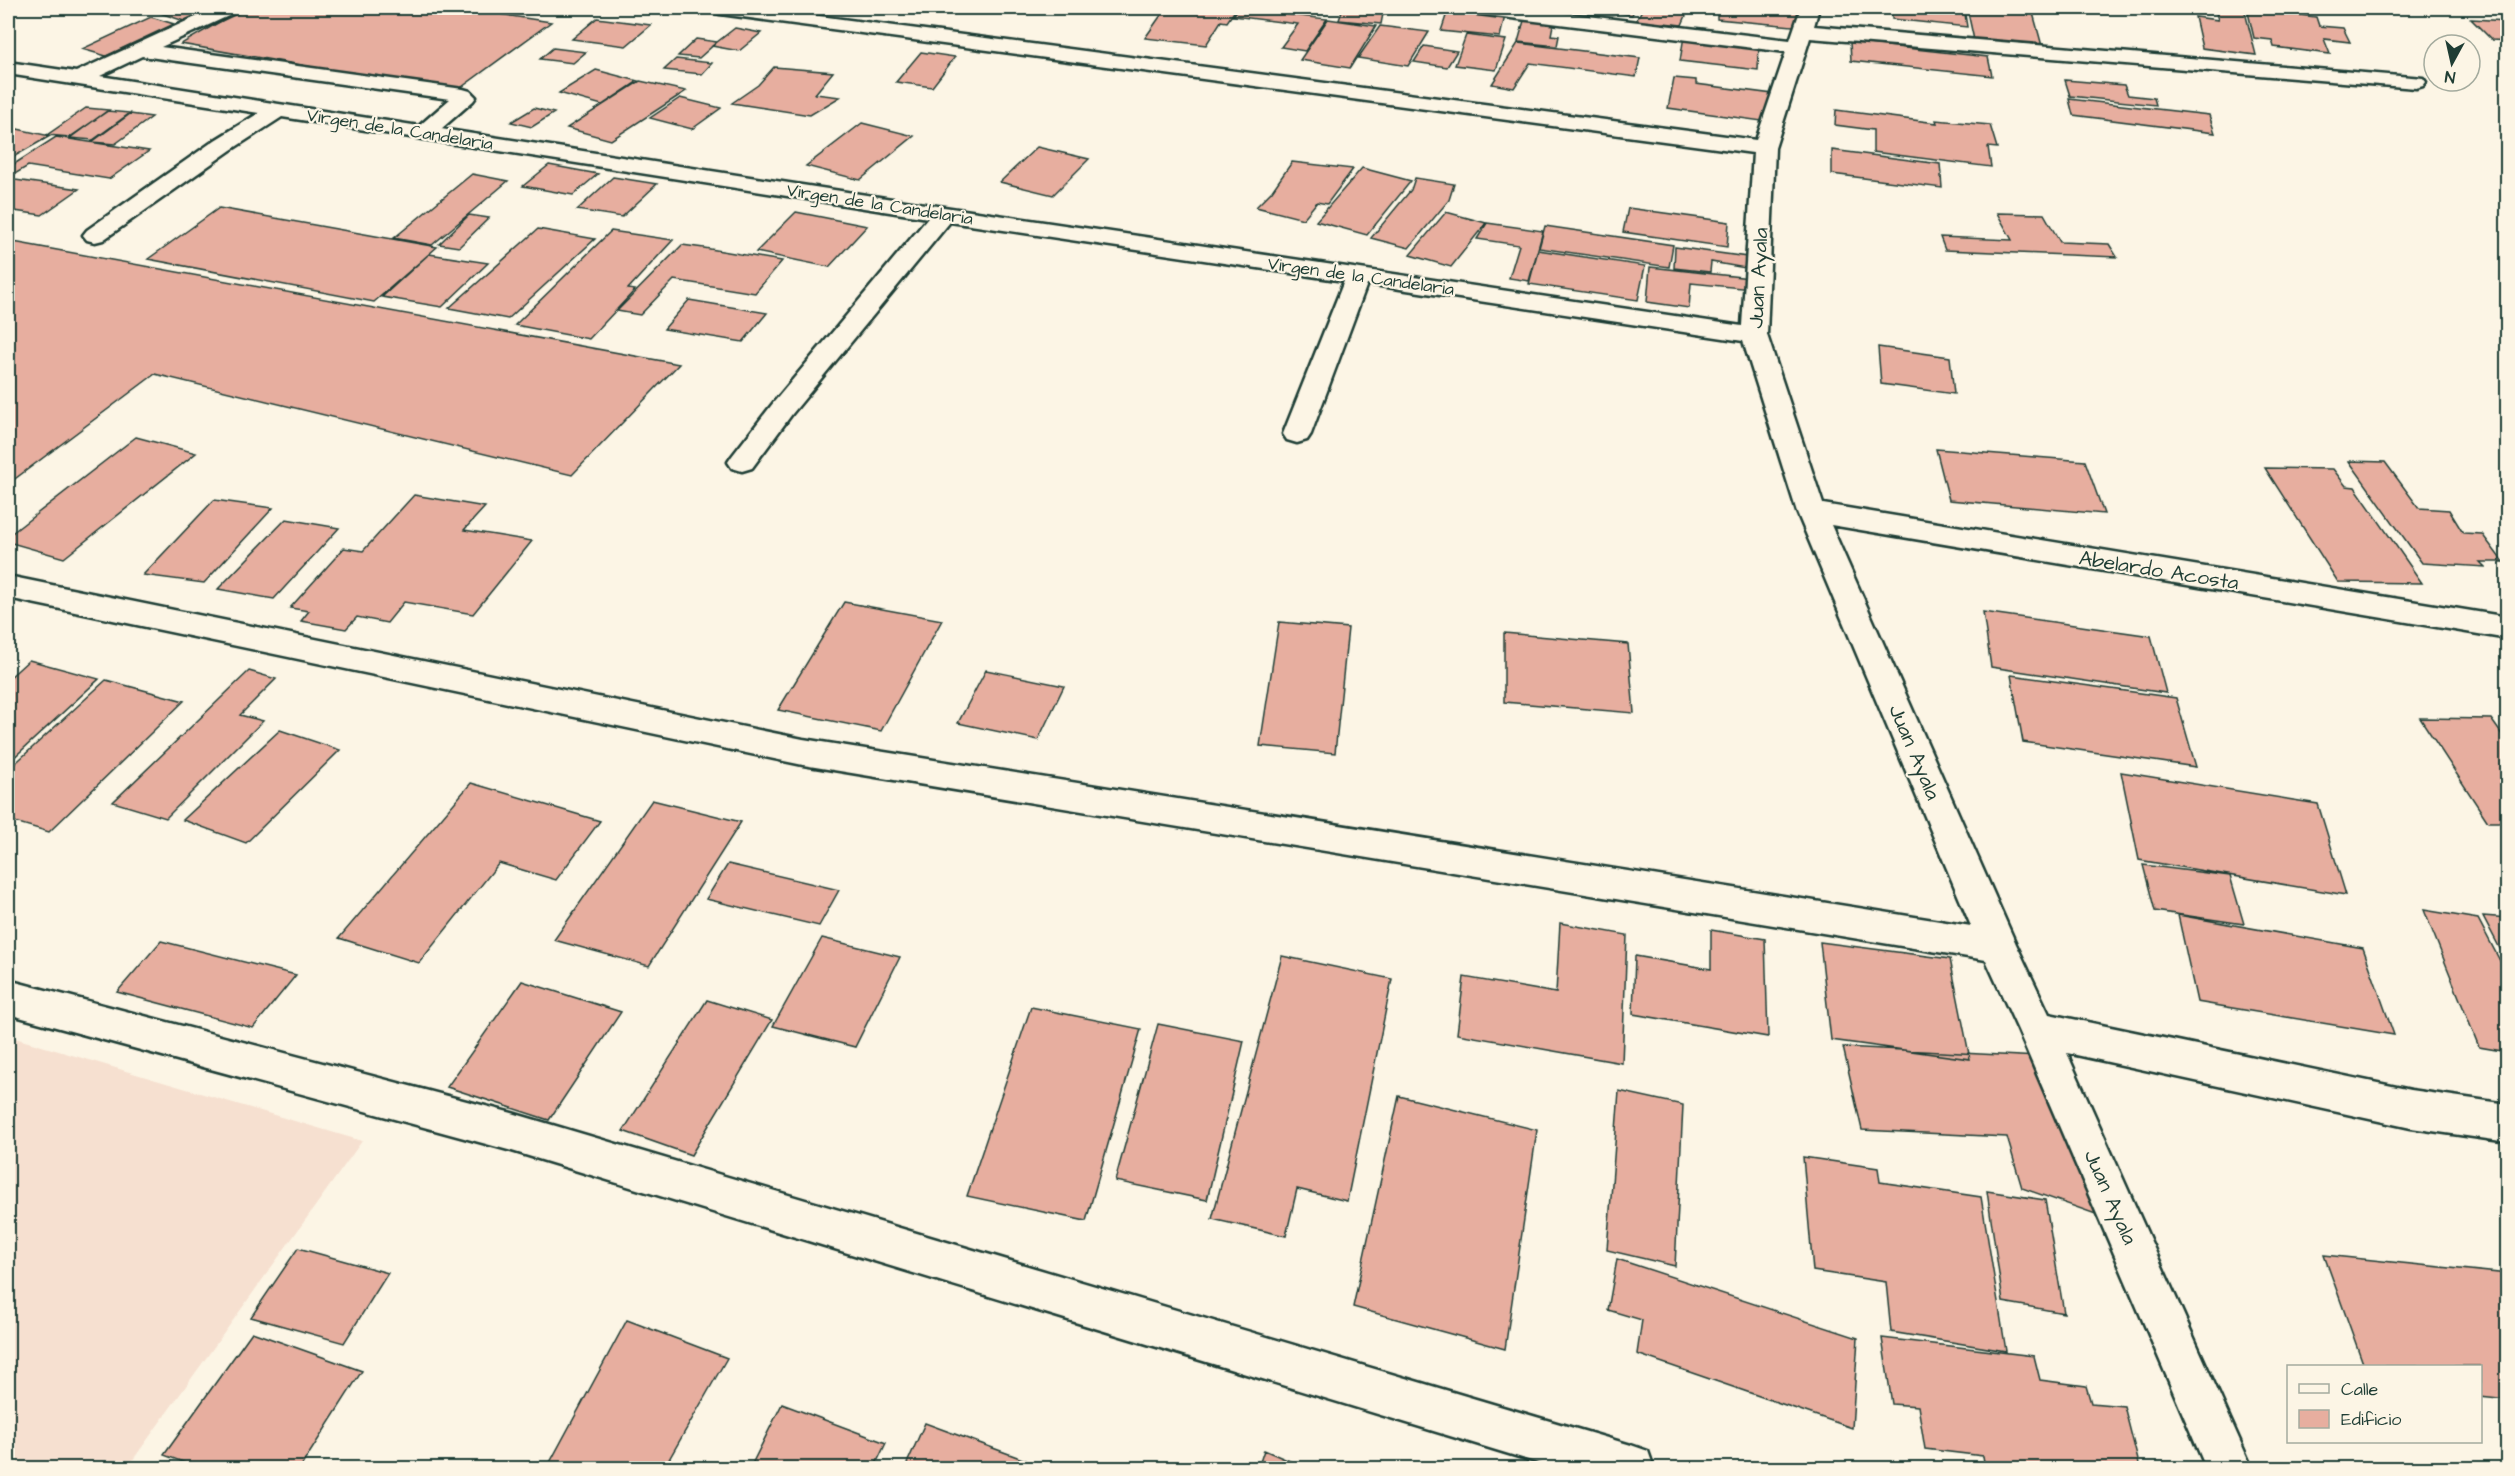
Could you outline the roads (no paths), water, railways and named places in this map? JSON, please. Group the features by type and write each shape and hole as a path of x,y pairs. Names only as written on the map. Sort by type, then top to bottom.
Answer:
{"street":[{"path":"78,79 230,8"},
{"path":"720,8 1764,148"},
{"path":"1478,8 1803,29 2416,82"},
{"name":"Juan Ayala","path":"1803,29 1764,148 1754,335 1811,512 1998,946 2037,1029 2229,1468"},
{"path":"139,50 463,95 466,98 423,133"},
{"name":"Virgen de la Candelaria","path":"8,68 944,214 1754,335"},
{"path":"95,235 223,145 279,110"},
{"path":"742,462 783,408 944,214"},
{"path":"1297,435 1358,276"},
{"name":"Abelardo Acosta","path":"1811,512 2508,628"},
{"path":"8,588 803,752 1998,946"},
{"path":"8,997 512,1132 1631,1468"},
{"path":"2037,1029 2411,1109 2508,1123"}]}
